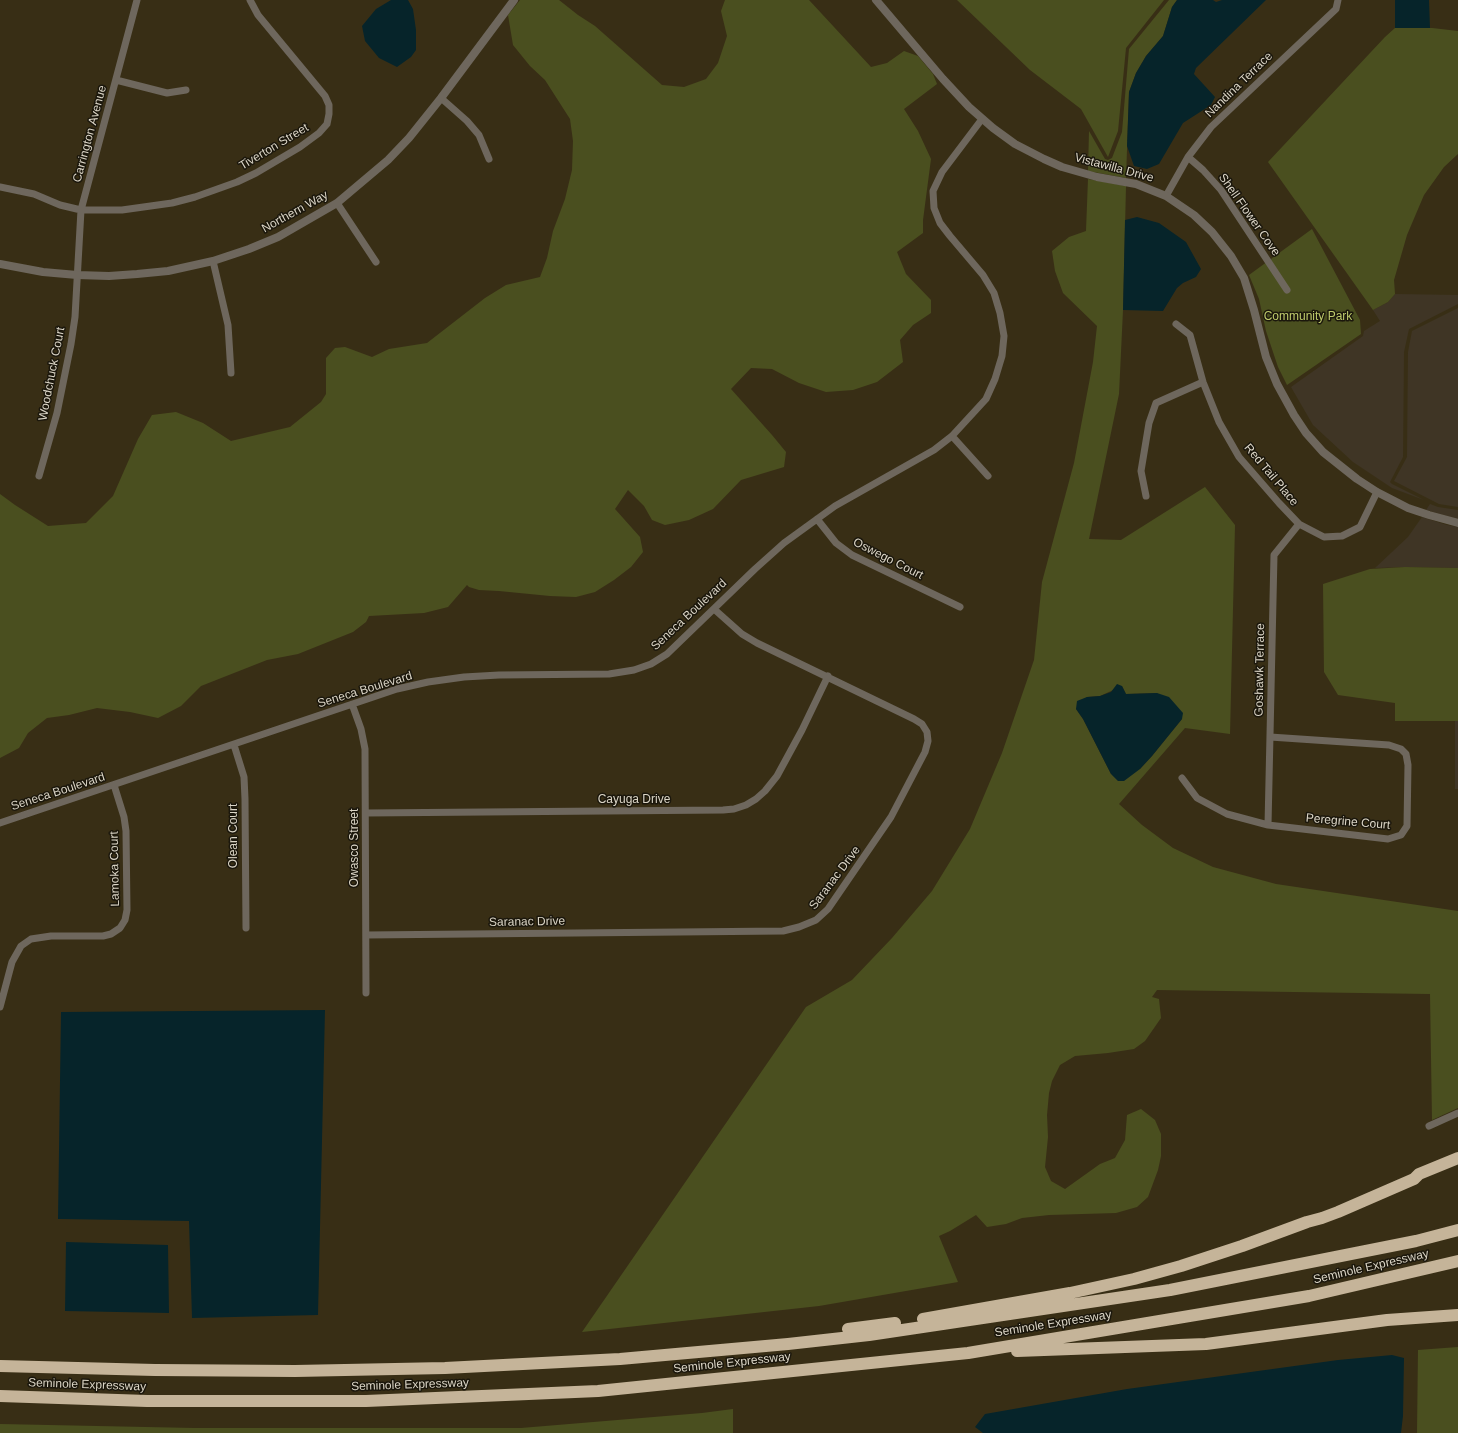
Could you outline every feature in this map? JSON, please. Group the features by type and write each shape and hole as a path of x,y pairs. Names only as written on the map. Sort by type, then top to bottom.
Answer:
{"highway":[{"path":"761,1346 786,1338 941,1316 1104,1286 1148,1275 1216,1255 1307,1222 1320,1213 1376,1188 1413,1174 1419,1174 1458,1158"},
{"name":"Seminole Expressway","path":"0,1366 295,1372 445,1368 575,1362 761,1346 868,1335 1170,1290 1408,1242 1458,1230"},
{"name":"Seminole Expressway","path":"0,1396 147,1401 366,1401 598,1391 968,1353 1309,1296 1458,1261"},
{"path":"968,1353 1206,1344 1387,1320 1458,1315"}],"street":[{"name":"Carrington Avenue","path":"78,275 81,210 136,0"},
{"name":"Tiverton Street","path":"0,187 34,194 81,210 122,210 172,203 195,197 237,182 256,173 300,147 319,133 327,124 329,105 324,96 258,15 250,0"},
{"name":"Northern Way","path":"0,264 43,272 78,275 109,276 145,274 168,271 213,261 249,249 278,237 337,203 388,160 409,138 441,98 514,0"},
{"name":"Vistawilla Drive","path":"876,0 943,79 969,107 982,119 1015,144 1044,159 1079,172 1136,184 1166,196 1194,215 1212,232 1231,256 1244,278 1266,357 1277,384 1306,433 1323,452 1357,479 1377,492 1408,508 1458,523"},
{"name":"Nandina Terrace","path":"1166,196 1188,157 1210,127 1336,9 1338,0"},
{"path":"116,80 167,93 186,90"},
{"path":"441,98 467,121 479,135 489,159"},
{"name":"Seneca Boulevard","path":"0,822 397,689 428,682 464,677 499,675 609,674 634,670 651,664 667,654 784,543 835,506 934,450 952,436 986,399 1000,362 1004,342 1000,313 994,293 983,275 940,223 934,208 933,191 942,172 982,119"},
{"name":"Shell Flower Cove","path":"1188,157 1203,170 1220,190 1286,290"},
{"path":"337,203 376,262"},
{"path":"213,261 228,325 231,373"},
{"name":"Woodchuck Court","path":"39,476 57,413 66,373 75,317 78,275"},
{"name":"Red Tail Place","path":"1176,324 1190,335 1203,382 1220,422 1239,457 1299,524 1324,537 1342,536 1360,527 1377,492"},
{"path":"1146,496 1141,471 1150,423 1156,403 1203,382"},
{"path":"952,436 988,476"},
{"name":"Oswego Court","path":"816,519 836,544 852,554 960,607"},
{"name":"Goshawk Terrace","path":"1268,825 1274,555 1299,524"},
{"name":"Saranac Drive","path":"366,935 783,930 798,927 816,920 828,908 891,817 922,759 928,741 928,732 918,721 828,676 757,643 742,634 714,609"},
{"name":"Cayuga Drive","path":"366,813 734,809 746,805 756,799 766,791 777,776 802,730 828,676"},
{"name":"Owasco Street","path":"352,704 365,749 366,993"},
{"name":"Peregrine Court","path":"1182,778 1197,798 1227,814 1268,825 1388,838 1401,835 1407,826 1408,765 1406,754 1401,749 1389,745 1270,737"},
{"name":"Olean Court","path":"234,744 244,777 246,928"},
{"name":"Lamoka Court","path":"0,1007 12,962 22,946 31,939 51,936 103,936 111,934 120,928 125,920 127,910 126,831 124,817 114,785"},
{"path":"1429,1126 1458,1113"}],"shaded area":[{"path":"1395,294 1458,295 1458,304 1409,329 1404,352 1403,457 1390,482 1424,500 1392,488 1353,462 1313,425 1291,387 1363,336 1364,331 1380,321 1373,310 1388,302"},
{"path":"1458,308 1458,507 1439,504 1394,481 1407,457 1408,352 1412,331"},
{"path":"1430,504 1438,507 1458,510 1458,519 1426,510"},
{"path":"1422,517 1458,527 1458,568 1375,568 1408,537"},
{"path":"1455,721 1458,721 1458,789 1455,789"}],"green space":[{"path":"520,0 559,0 595,26 662,85 684,87 706,79 718,63 727,36 721,11 725,0 809,0 871,67 887,63 904,51 918,56 933,74 937,84 904,109 918,131 931,159 923,220 923,233 897,252 906,274 931,300 931,313 913,325 900,340 903,362 877,382 853,390 826,392 799,383 772,369 751,368 731,389 786,452 784,467 741,480 713,509 689,520 665,525 652,520 644,506 628,490 615,509 640,537 643,552 631,567 595,592 576,597 550,596 479,590 467,585 448,607 424,613 369,616 366,622 353,632 298,654 267,660 201,686 181,706 158,718 130,712 97,708 69,715 47,718 28,733 19,748 0,758 0,494 48,526 86,523 113,496 138,439 152,415 176,412 203,423 231,441 290,427 321,402 326,394 326,358 335,348 345,347 372,357 389,349 427,343 485,298 506,285 540,277 547,258 553,231 565,199 572,170 573,141 570,119 545,80 530,66 513,45 508,15"},
{"path":"957,0 1164,0 1126,48 1118,131 1108,157 1081,109 1030,70"},
{"path":"1169,0 1177,0 1172,7 1163,36 1146,56 1136,73 1129,92 1126,178 1088,171 1089,131 1105,159 1108,160 1112,158 1122,132 1129,49"},
{"path":"1395,28 1432,28 1458,31 1458,154 1444,167 1424,195 1407,235 1394,280 1395,294 1388,302 1373,310 1268,162"},
{"path":"1088,179 1126,186 1119,394 1089,539 1121,540 1205,487 1235,525 1230,734 1185,728 1119,804 1142,825 1173,848 1213,867 1276,884 1458,911 1458,1108 1432,1120 1430,994 1157,990 1152,997 1159,999 1161,1018 1145,1041 1134,1049 1075,1056 1060,1065 1052,1081 1049,1093 1047,1115 1048,1137 1045,1167 1051,1181 1065,1189 1100,1164 1115,1158 1125,1140 1127,1115 1141,1109 1155,1120 1161,1134 1161,1156 1158,1170 1148,1197 1137,1207 1116,1213 1049,1215 1022,1218 1006,1224 987,1227 976,1215 939,1236 958,1282 819,1306 582,1332 806,1007 852,980 892,938 932,891 970,829 1002,753 1034,660 1042,582 1074,463 1093,362 1097,326 1063,293 1055,271 1052,251 1069,237 1086,231","holes":["1122,686 1126,694 1157,693 1182,719 1140,769 1111,774 1083,719 1076,709 1087,697 1100,696"]},
{"name":"Community Park","path":"1312,229 1360,320 1361,334 1287,385 1278,367 1266,331 1259,299 1249,275"},
{"path":"1405,567 1458,568 1458,721 1395,721 1395,703 1338,695 1324,672 1323,584 1370,569"},
{"path":"1458,1347 1458,1433 1417,1433 1418,1350"},
{"path":"733,1409 733,1433 0,1433 0,1424 194,1428 521,1428 702,1413"}],"water":[{"path":"391,0 408,0 413,9 416,30 416,50 411,57 397,67 379,58 365,41 362,26 376,9"},
{"path":"1177,0 1213,0 1216,2 1222,0 1266,0 1196,68 1194,74 1215,97 1211,105 1183,123 1159,164 1147,169 1134,166 1127,146 1129,92 1136,73 1146,56 1163,36 1172,7"},
{"path":"1395,0 1429,0 1430,28 1395,28"},
{"path":"1137,217 1159,223 1186,242 1201,269 1196,277 1183,283 1177,288 1163,311 1123,310 1125,220"},
{"path":"1117,684 1122,686 1126,694 1157,693 1169,697 1183,713 1182,719 1152,756 1140,769 1124,781 1118,781 1111,774 1083,719 1076,709 1077,701 1087,697 1100,696 1111,692"},
{"path":"325,1010 318,1315 192,1318 189,1221 58,1219 61,1012"},
{"path":"66,1242 168,1245 169,1313 65,1311"},
{"path":"1392,1355 1404,1358 1403,1416 1401,1433 983,1433 975,1427 985,1414 1127,1389 1338,1360"}]}
